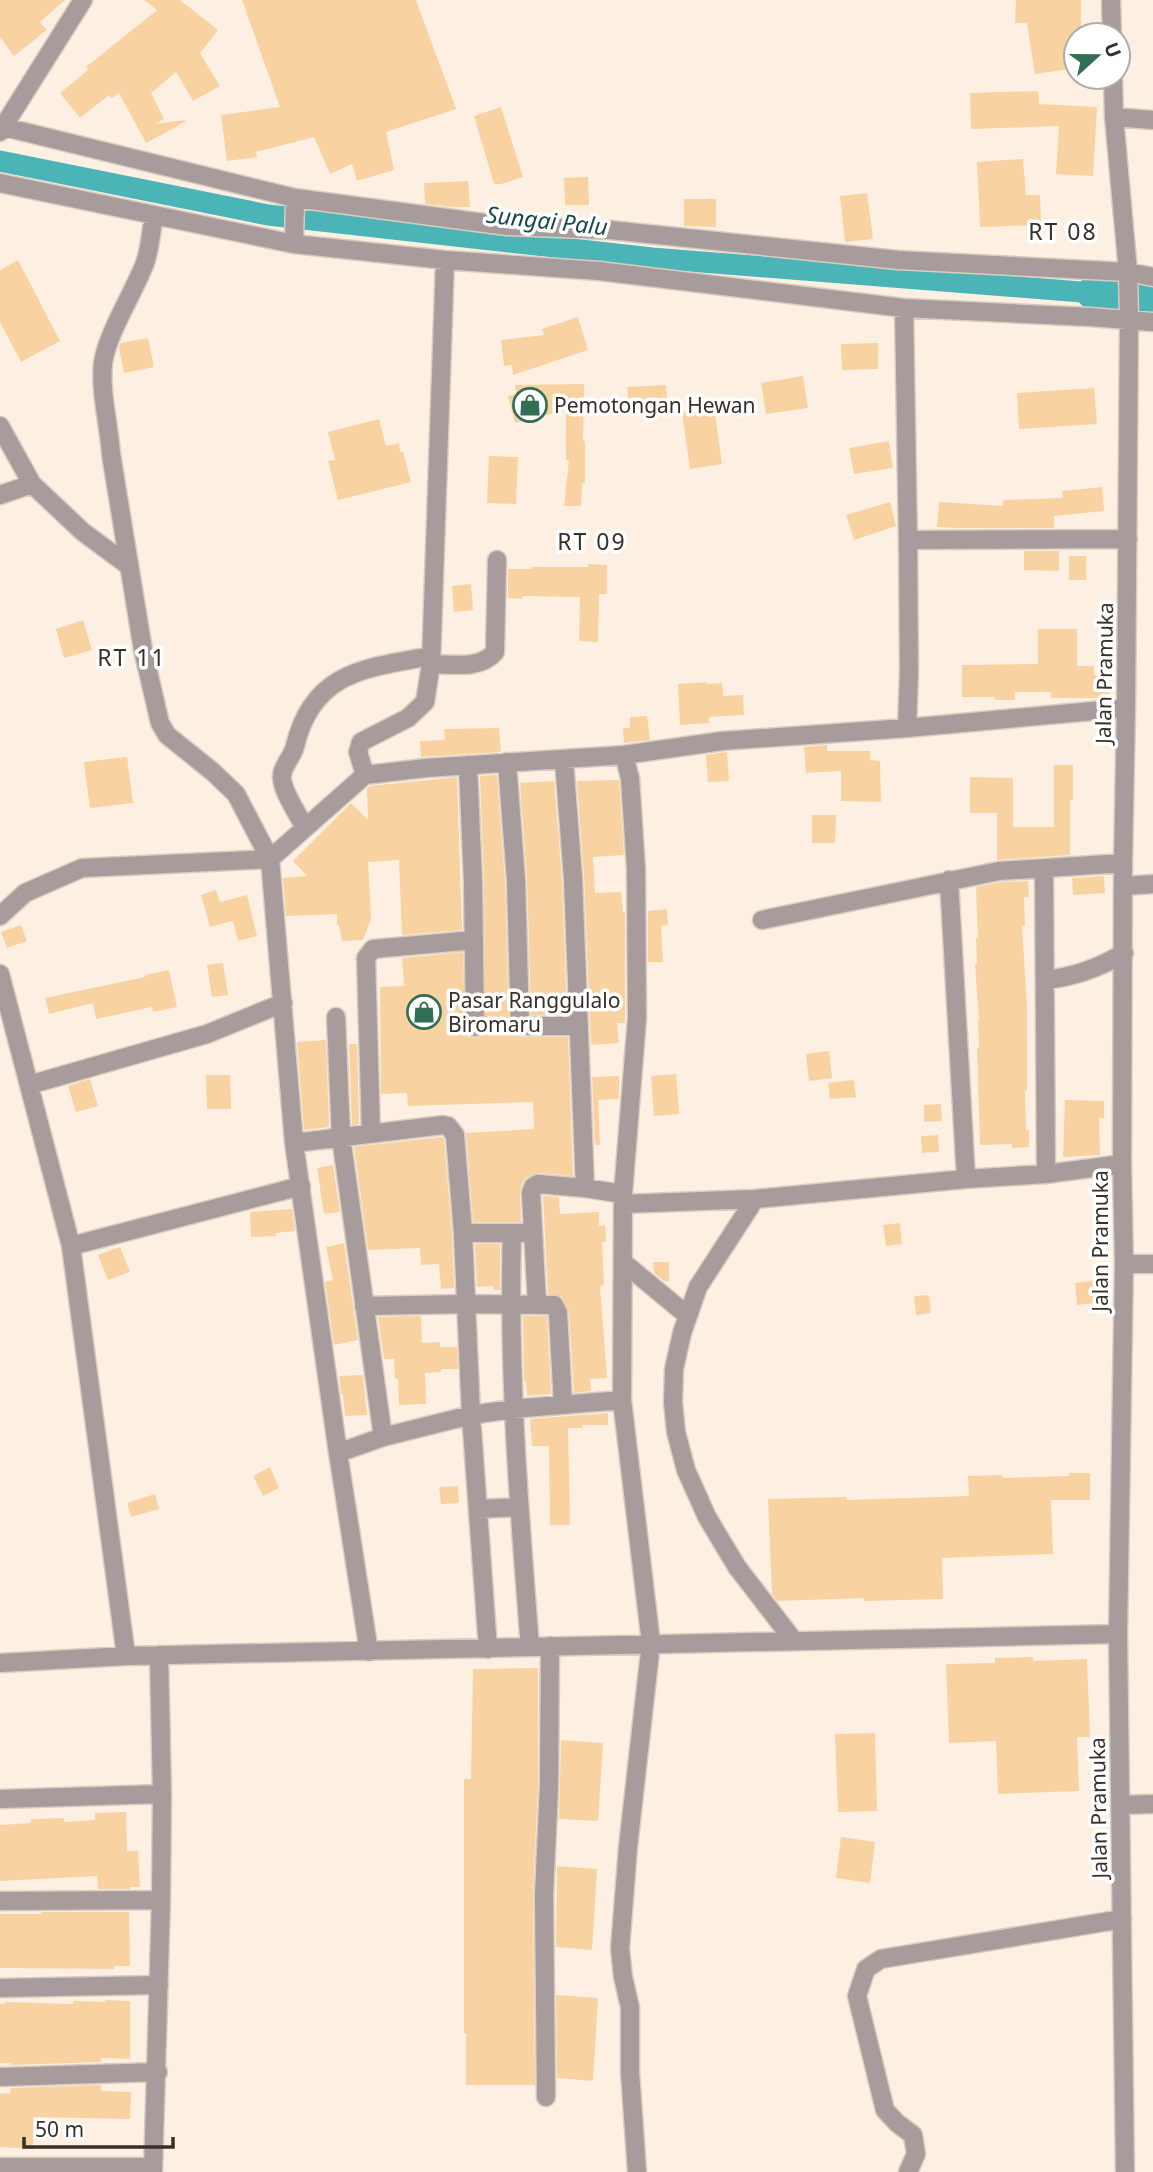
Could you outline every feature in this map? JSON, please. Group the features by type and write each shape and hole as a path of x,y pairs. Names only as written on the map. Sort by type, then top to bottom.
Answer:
{"street":[{"path":"82,0 1,128 295,198 507,226 610,230 898,260 1153,277"},
{"path":"1111,0 1112,21"},
{"path":"1113,91 1128,276"},
{"path":"1114,117 1153,120"},
{"path":"0,183 294,244 445,260 599,271 904,309 1128,315 1153,322"},
{"path":"294,244 295,198"},
{"path":"154,216 146,261 103,361 103,392 111,454 143,650 160,723 167,735 236,794 270,859 294,1143 369,1652"},
{"path":"365,775 358,752 360,743 408,718 425,702 431,660 445,260"},
{"name":"Jalan Pramuka","path":"1125,2172 1118,1634 1124,1264 1123,863 1128,540 1128,276"},
{"path":"904,309 909,672 907,728"},
{"path":"0,426 32,484 83,532 129,566"},
{"path":"0,495 32,484"},
{"path":"908,540 1128,540"},
{"path":"305,828 284,787 282,774 293,754 301,723 312,703 329,687 368,668 431,660 478,664 489,660 495,652 497,560"},
{"path":"0,916 25,893 82,868 270,859 365,775 624,755 722,741 907,728 1126,708"},
{"path":"624,755 630,778 636,869 637,1018 623,1199 622,1400 651,1643 628,1847 620,1949 630,2007 630,2072 637,2172"},
{"path":"564,760 573,878 585,1188"},
{"path":"507,762 516,880 520,1026 579,1026"},
{"path":"468,765 475,1027"},
{"path":"762,920 999,871 1123,863"},
{"path":"1044,869 1046,1174"},
{"path":"949,880 967,1179"},
{"path":"1124,886 1153,884"},
{"path":"371,1133 366,958 373,949 474,940"},
{"path":"1045,980 1097,969 1124,953"},
{"path":"0,974 71,1246 126,1656"},
{"path":"29,1085 206,1034 283,1003"},
{"path":"336,1017 341,1137 383,1437"},
{"path":"294,1143 443,1125 450,1128 456,1141 471,1415 488,1649"},
{"path":"537,1304 531,1194 533,1187 538,1184 585,1188 623,1199 755,1199 1046,1174 1122,1164"},
{"path":"71,1246 301,1186"},
{"path":"755,1199 698,1287 674,1369 673,1402 676,1432 686,1470 707,1517 737,1567 794,1641"},
{"path":"463,1233 534,1233"},
{"path":"512,1233 512,1409 530,1647"},
{"path":"624,1263 688,1316"},
{"path":"1124,1264 1153,1264"},
{"path":"363,1306 551,1304 557,1309 563,1405"},
{"path":"338,1453 383,1437 471,1415 622,1400"},
{"path":"478,1510 519,1507"},
{"path":"0,1663 159,1655 1118,1634"},
{"path":"545,2097 544,1895 549,1786 550,1646"},
{"path":"0,2168 153,2170 161,1900 159,1655"},
{"path":"0,1799 162,1794"},
{"path":"1121,1805 1153,1804"},
{"path":"0,1901 161,1900"},
{"path":"908,2172 916,2154 913,2136 885,2110 857,1996 866,1969 881,1959 1122,1919"},
{"path":"0,1988 159,1985"},
{"path":"0,2077 158,2072"}],"building":[{"path":"0,0 65,0 40,22 47,30 14,56 0,37"},
{"path":"144,0 180,0 218,30 200,53 220,86 193,101 176,72 151,93 164,119 155,124 185,122 146,143 119,93 112,98 109,95 80,118 60,93 88,70 86,67 157,10"},
{"path":"242,0 416,0 456,109 386,132 394,170 357,181 352,164 330,174 314,137 256,152 257,157 227,161 221,115 280,107"},
{"path":"1016,0 1081,0 1081,21 1062,21 1062,70 1035,74 1027,23 1015,23"},
{"path":"1038,91 1039,104 1097,107 1093,176 1056,174 1059,126 971,129 970,93"},
{"path":"501,107 523,177 494,184 474,116"},
{"path":"1023,159 1026,195 1040,195 1041,225 980,227 977,162"},
{"path":"588,177 589,205 565,205 564,178"},
{"path":"468,181 470,207 425,204 424,183"},
{"path":"867,193 873,239 845,242 840,196"},
{"path":"684,199 716,199 716,227 684,226"},
{"path":"18,260 60,341 21,362 0,322 0,270"},
{"path":"578,317 588,350 513,375 512,365 504,366 501,340 544,335 542,329"},
{"path":"148,338 154,367 124,373 120,343"},
{"path":"878,343 878,369 842,370 841,344"},
{"path":"803,376 808,408 766,414 761,383"},
{"path":"584,384 585,483 582,483 581,506 564,506 569,460 566,460 566,410 515,423 508,396 516,394 515,385"},
{"path":"666,385 668,410 629,413 627,387"},
{"path":"1094,388 1097,424 1019,429 1017,393"},
{"path":"714,407 722,464 690,469 682,412"},
{"path":"379,419 386,446 399,443 411,482 338,500 328,461 335,460 328,432"},
{"path":"889,441 893,468 854,474 849,448"},
{"path":"489,456 518,457 516,504 487,503"},
{"path":"1102,487 1104,511 1054,516 1054,528 937,527 939,502 1003,506 1003,500 1063,498 1062,491"},
{"path":"890,502 896,526 854,540 846,515"},
{"path":"1024,551 1059,551 1059,571 1024,570"},
{"path":"1069,556 1086,556 1086,580 1069,580"},
{"path":"588,564 607,565 607,594 599,594 598,642 579,641 580,597 508,598 508,569 588,567"},
{"path":"471,584 473,610 454,612 452,586"},
{"path":"83,620 92,650 64,658 56,629"},
{"path":"1038,629 1077,629 1077,666 1094,666 1094,675 1109,675 1109,698 1051,698 1051,692 1015,692 1015,700 962,697 962,665 1038,664"},
{"path":"722,683 723,696 743,695 744,715 709,717 709,723 680,725 678,684"},
{"path":"647,716 650,740 624,743 623,728 630,728 630,717"},
{"path":"499,728 501,752 421,757 420,741 445,740 444,729"},
{"path":"827,745 827,751 870,751 870,760 880,761 881,802 841,801 841,771 806,773 804,747"},
{"path":"727,752 729,781 708,782 706,755"},
{"path":"127,757 133,803 90,808 84,762"},
{"path":"1054,765 1073,765 1070,855 997,860 997,813 970,813 970,777 1013,778 1013,827 1054,827"},
{"path":"497,775 505,881 509,1027 511,1032 519,1037 568,1037 573,1176 539,1173 526,1178 520,1193 521,1222 473,1222 466,1133 534,1129 533,1102 408,1106 407,1093 381,1094 380,987 404,986 402,958 463,952 465,1032 469,1037 476,1038 485,1032 480,776"},
{"path":"457,777 462,930 402,935 399,860 368,862 371,918 363,940 342,941 337,914 286,916 283,878 307,876 293,861 351,803 368,820 367,789 370,786"},
{"path":"619,780 624,855 593,857 595,893 621,892 625,912 625,1023 617,1023 619,1043 591,1045 577,781"},
{"path":"554,781 562,879 567,1015 531,1015 527,879 520,783"},
{"path":"812,815 836,815 835,843 812,843"},
{"path":"1104,876 1105,893 1073,895 1072,878"},
{"path":"1028,881 1029,897 1024,897 1025,926 1022,926 1027,1007 1026,1130 1029,1130 1029,1147 1012,1148 1012,1144 980,1145 977,1048 979,1020 975,964 978,938 976,887 1001,882"},
{"path":"216,890 220,902 247,895 257,936 238,941 233,921 210,927 201,895"},
{"path":"667,909 668,925 661,926 663,962 648,962 648,911"},
{"path":"21,925 27,941 7,948 1,932"},
{"path":"223,963 228,995 212,997 207,965"},
{"path":"169,970 177,1007 153,1012 152,1007 96,1019 93,1003 49,1014 45,998"},
{"path":"326,1040 329,1127 304,1130 297,1042"},
{"path":"349,1044 357,1044 359,1124 352,1125"},
{"path":"829,1051 832,1078 809,1081 806,1054"},
{"path":"676,1074 679,1114 654,1116 651,1076"},
{"path":"206,1075 230,1075 231,1109 207,1109"},
{"path":"619,1076 619,1099 598,1100 600,1145 595,1145 592,1077"},
{"path":"90,1079 98,1106 76,1112 68,1086"},
{"path":"854,1080 856,1097 830,1099 828,1083"},
{"path":"1065,1100 1104,1101 1104,1118 1099,1118 1100,1155 1063,1157"},
{"path":"941,1104 942,1121 924,1122 924,1105"},
{"path":"938,1135 939,1152 922,1153 921,1136"},
{"path":"442,1137 452,1234 454,1288 441,1289 439,1264 421,1265 420,1248 368,1250 354,1147"},
{"path":"333,1165 340,1212 324,1214 317,1168"},
{"path":"543,1196 559,1197 560,1214 599,1212 599,1226 605,1225 606,1242 602,1242 604,1285 600,1286 607,1378 590,1379 591,1391 574,1393 569,1312 561,1296 548,1294"},
{"path":"292,1209 295,1231 276,1233 276,1236 251,1237 250,1212"},
{"path":"900,1223 902,1244 886,1246 883,1225"},
{"path":"344,1243 358,1340 334,1345 325,1282 333,1280 326,1247"},
{"path":"475,1244 500,1244 500,1290 494,1290 494,1286 477,1287"},
{"path":"120,1247 130,1272 108,1280 98,1255"},
{"path":"653,1262 669,1262 669,1281 664,1281 654,1273"},
{"path":"1100,1280 1103,1302 1077,1305 1075,1283"},
{"path":"929,1295 931,1313 916,1315 914,1296"},
{"path":"421,1316 422,1343 440,1342 440,1347 457,1347 458,1369 425,1373 426,1404 399,1405 394,1359 384,1359 378,1317"},
{"path":"523,1316 547,1316 551,1394 527,1396 524,1381"},
{"path":"363,1375 367,1415 345,1416 339,1376"},
{"path":"608,1413 608,1425 568,1428 570,1525 550,1525 549,1446 532,1446 530,1419"},
{"path":"270,1467 279,1488 263,1496 253,1476"},
{"path":"1069,1473 1090,1473 1090,1500 1051,1500 1053,1554 942,1558 943,1599 777,1601 772,1594 768,1499 847,1497 847,1500 969,1496 968,1476 1002,1475 1003,1478 1069,1476"},
{"path":"458,1486 459,1503 441,1504 439,1487"},
{"path":"155,1494 159,1509 131,1517 127,1503"},
{"path":"1033,1657 1033,1661 1087,1659 1090,1737 1077,1737 1079,1791 998,1794 996,1741 949,1743 946,1664 995,1663 995,1658"},
{"path":"538,1668 538,1786 533,1894 535,2085 466,2085 464,1779 471,1779 473,1669"},
{"path":"875,1733 877,1811 838,1812 835,1734"},
{"path":"561,1740 603,1743 598,1821 559,1819"},
{"path":"126,1812 127,1851 138,1851 140,1887 98,1889 97,1876 0,1881 0,1825 31,1823 31,1819 64,1818 64,1822 95,1820 95,1813"},
{"path":"841,1837 875,1842 870,1883 836,1878"},
{"path":"557,1866 597,1869 592,1950 556,1947"},
{"path":"129,1912 130,1966 114,1966 114,1969 0,1968 0,1914"},
{"path":"556,1995 598,1998 593,2081 557,2078"},
{"path":"73,2001 130,2001 130,2059 101,2058 101,2062 11,2065 0,2063 0,2004 73,2004"},
{"path":"101,2085 101,2091 131,2092 130,2119 33,2117 33,2149 0,2147 0,2093 10,2094 11,2088"}],"waterway":[{"name":"Sungai Palu","path":"0,161 268,215 652,258 1094,293"},
{"path":"1094,293 1153,301"}],"place":[{"name":"Pemotongan Hewan","path":"530,405"},
{"name":"Pasar Ranggulalo Biromaru","path":"424,1012"}],"district":[{"name":"RT 08","path":"1063,231"},
{"name":"RT 09","path":"592,541"},
{"name":"RT 11","path":"132,657"}]}
